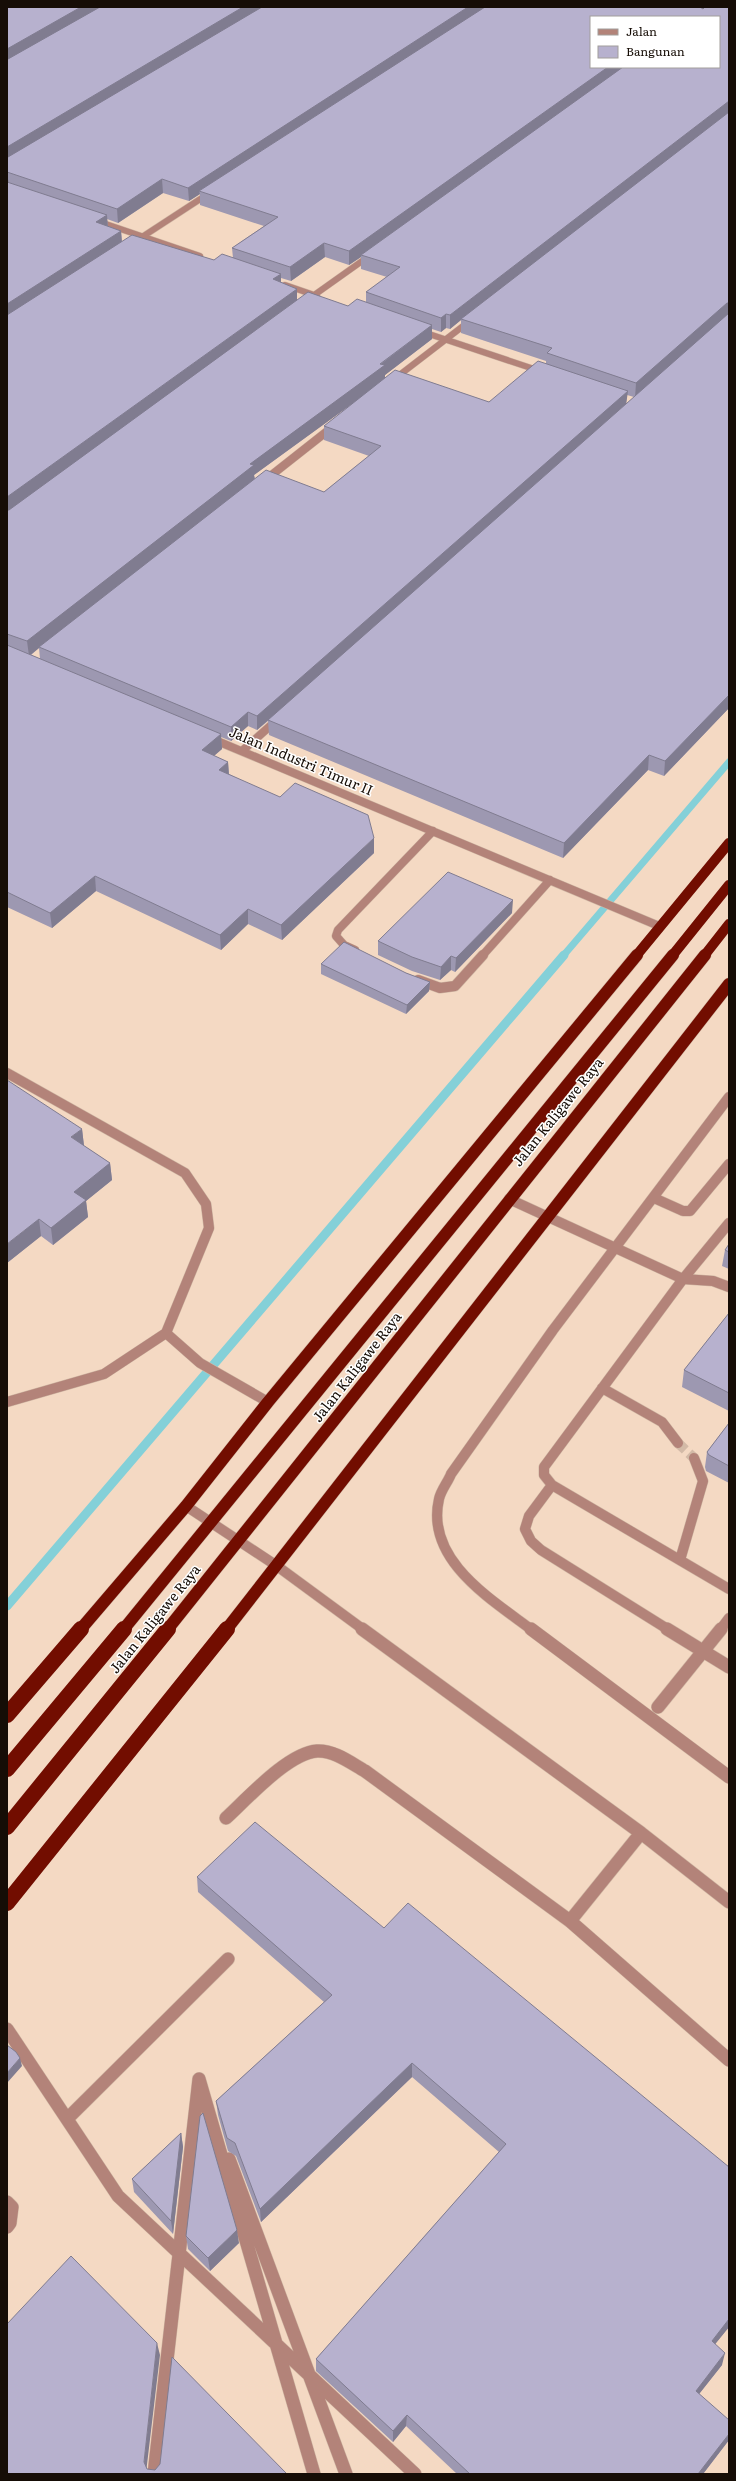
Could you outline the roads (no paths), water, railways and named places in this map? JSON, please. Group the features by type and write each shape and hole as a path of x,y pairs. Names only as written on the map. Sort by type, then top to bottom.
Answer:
{"highway":[{"path":"7,1715 186,1506 268,1402 729,843"},
{"name":"Jalan Kaligawe Raya","path":"7,1769 212,1522 729,885"},
{"name":"Jalan Kaligawe Raya","path":"7,1827 239,1541 509,1199 729,924"},
{"path":"7,1904 277,1566 547,1216 729,984"}],"lane":[{"path":"130,245 216,189"},
{"path":"90,218 210,259"},
{"path":"295,309 379,248"},
{"path":"277,282 321,297"},
{"path":"389,384 476,316"},
{"path":"409,327 548,374"},
{"path":"256,486 345,418"},
{"path":"242,751 284,714"},
{"name":"Jalan Industri Timur II","path":"198,732 659,926"},
{"path":"364,955 344,945 336,936 338,930 433,831"},
{"path":"411,977 431,986 446,989 454,986 550,880"},
{"path":"7,1073 185,1173 206,1204 209,1228 166,1333 104,1374 7,1402"},
{"path":"728,1098 553,1330 452,1474 440,1498 437,1523 444,1550 461,1572 487,1596 729,1777"},
{"path":"654,1198 683,1211 690,1211 729,1164"},
{"path":"509,1199 683,1279 713,1282 729,1287"},
{"path":"729,1223 683,1279 544,1467 544,1474 552,1485 729,1589"},
{"path":"166,1333 176,1346 190,1356 268,1402"},
{"path":"602,1388 662,1422 678,1444"},
{"path":"680,1560 703,1481 694,1458"},
{"path":"552,1485 529,1516 525,1529 531,1541 541,1550 729,1667"},
{"path":"186,1506 277,1566 641,1834 729,1902"},
{"path":"658,1707 704,1652 729,1618"},
{"path":"226,1818 298,1757 316,1751 336,1755 365,1771 570,1920 729,2060"},
{"path":"570,1920 641,1834"},
{"path":"68,2118 228,1959"},
{"path":"7,2029 68,2118 94,2163 118,2196 415,2474"},
{"path":"154,2474 200,2079"},
{"path":"200,2079 314,2474"},
{"path":"200,2079 346,2474"},
{"path":"7,2202 12,2207 10,2223 7,2227"}],"waterway":[{"path":"563,956 729,762"},
{"path":"7,1606 564,955"}],"tunnel":[{"path":"678,1443 694,1458"}]}
